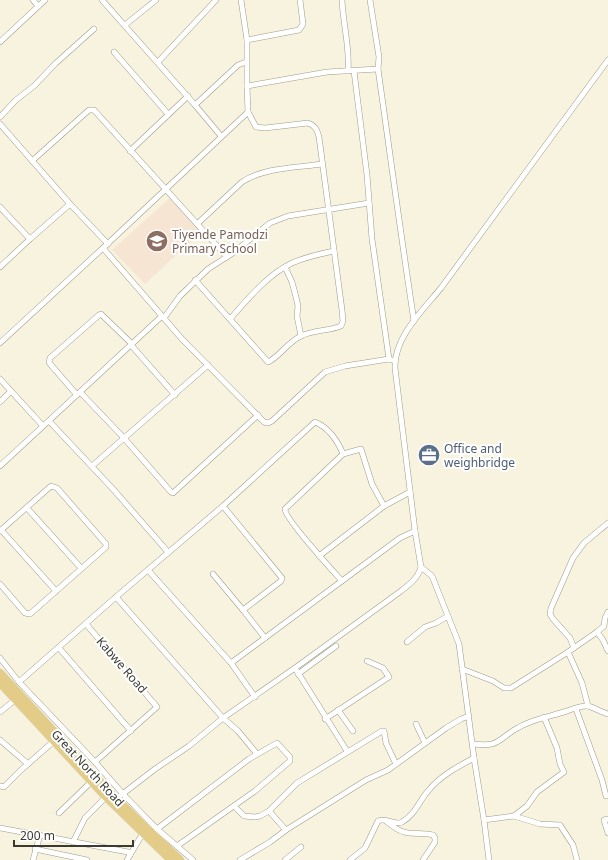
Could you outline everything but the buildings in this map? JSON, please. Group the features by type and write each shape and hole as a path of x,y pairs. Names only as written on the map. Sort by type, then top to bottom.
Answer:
{"main road":[{"name":"Great North Road","path":"0,674 180,860"},
{"name":"Great North Road","path":"0,683 106,797 171,860"}],"street":[{"path":"33,0 38,6"},
{"path":"0,42 45,0"},
{"path":"102,0 196,105 221,136"},
{"path":"125,25 156,0"},
{"path":"158,62 216,0"},
{"path":"195,280 268,362 272,361 281,351 301,336 338,327 343,324 319,138 316,129 313,125 308,123 259,128 256,127 248,112 246,62 247,40 241,0"},
{"path":"247,40 299,30 303,24 300,0"},
{"path":"342,0 351,71 368,175 372,239 389,359"},
{"path":"370,0 380,57 378,68 394,176 400,235 414,321"},
{"path":"0,117 16,100 34,86 56,63 94,28"},
{"path":"114,52 168,114"},
{"path":"120,797 189,746 223,718 255,697 414,580 420,573 422,567 415,531 395,361 402,340 414,321 441,288 608,60"},
{"path":"196,105 238,64 246,62"},
{"path":"247,86 327,72 378,68"},
{"path":"130,151 188,96"},
{"path":"32,161 91,109 95,111 227,257"},
{"path":"0,343 248,112"},
{"path":"0,124 70,204 182,339 264,422 268,423 272,421 325,372 345,366 389,359 395,361"},
{"path":"197,224 248,178 264,172 322,164"},
{"path":"0,466 131,344 163,317 195,280 275,220 288,216 370,203"},
{"path":"0,267 70,204"},
{"path":"0,207 30,239"},
{"path":"230,318 244,302 285,267 304,259 334,251"},
{"path":"285,267 292,282 296,296 298,306 297,316 301,336"},
{"path":"175,395 131,344 101,314 50,358 49,362 51,365 124,438 171,492 174,492 258,415"},
{"path":"92,466 208,365"},
{"path":"0,379 43,426"},
{"path":"0,402 11,391"},
{"path":"49,420 168,552"},
{"path":"19,682 223,506 315,422 328,431 335,439 343,454"},
{"path":"342,581 319,556 284,511 306,488 343,454 361,448 372,484 384,506"},
{"path":"0,584 25,613 28,614 56,592 106,547 106,544 57,488 51,486 0,530 56,592"},
{"path":"319,556 384,506 410,492"},
{"path":"223,506 282,580 243,610"},
{"path":"27,508 81,568"},
{"path":"574,648 570,638 552,619 550,614 551,608 574,558 584,543 594,532 608,523"},
{"path":"231,663 400,538 415,531"},
{"path":"422,567 432,576 459,644 489,860"},
{"path":"148,570 231,663 255,697"},
{"path":"213,574 265,638"},
{"path":"116,597 215,707 223,718 238,731 257,754"},
{"path":"462,669 493,681 504,688 511,688 568,652 604,626 604,618 608,612"},
{"path":"407,642 425,627 448,616"},
{"name":"Kabwe Road","path":"86,624 158,707 131,731"},
{"path":"596,632 603,640 608,651"},
{"path":"298,674 336,646"},
{"path":"59,648 131,731 95,762"},
{"path":"322,648 326,653"},
{"path":"568,652 582,683 588,706"},
{"path":"0,658 19,682 95,762 120,797 193,860"},
{"path":"325,719 389,677 383,668 367,661"},
{"path":"295,668 325,719 347,752"},
{"path":"0,712 15,700"},
{"path":"473,744 484,746 492,745 525,724 576,708 588,706 608,714"},
{"path":"576,708 602,780 606,796"},
{"path":"338,710 353,731"},
{"path":"240,860 366,780 388,770 461,719 469,716"},
{"path":"514,816 527,806 537,792 564,772 560,764 557,748 544,717"},
{"path":"416,724 425,743"},
{"path":"234,806 241,814 249,817 255,817 269,811 297,782 383,730 386,743 396,764"},
{"path":"0,740 28,764"},
{"path":"0,786 4,787 8,785 21,770 54,741"},
{"path":"157,829 257,754 278,743 291,760 255,791 177,846"},
{"path":"350,860 365,848 378,821 382,819 399,823 402,822 413,812 428,790 456,768 474,758"},
{"path":"59,813 92,781"},
{"path":"73,842 86,818 106,797"},
{"path":"269,811 286,830"},
{"path":"484,820 514,816 540,824 560,825 572,845 577,860"},
{"path":"608,819 604,820 608,833"},
{"path":"385,820 403,832 427,833 434,835 435,842 423,860"},
{"path":"0,828 128,852 128,858"},
{"path":"128,858 143,834"},
{"path":"33,860 40,835"},
{"path":"284,860 301,847"},
{"path":"35,849 87,860"}],"shaded area":[{"name":"Tiyende Pamodzi Primary School","path":"170,198 201,232 145,284 112,250"}],"place":[{"name":"Tiyende Pamodzi Primary School","path":"157,241"},
{"name":"Office and weighbridge","path":"429,455"}]}
